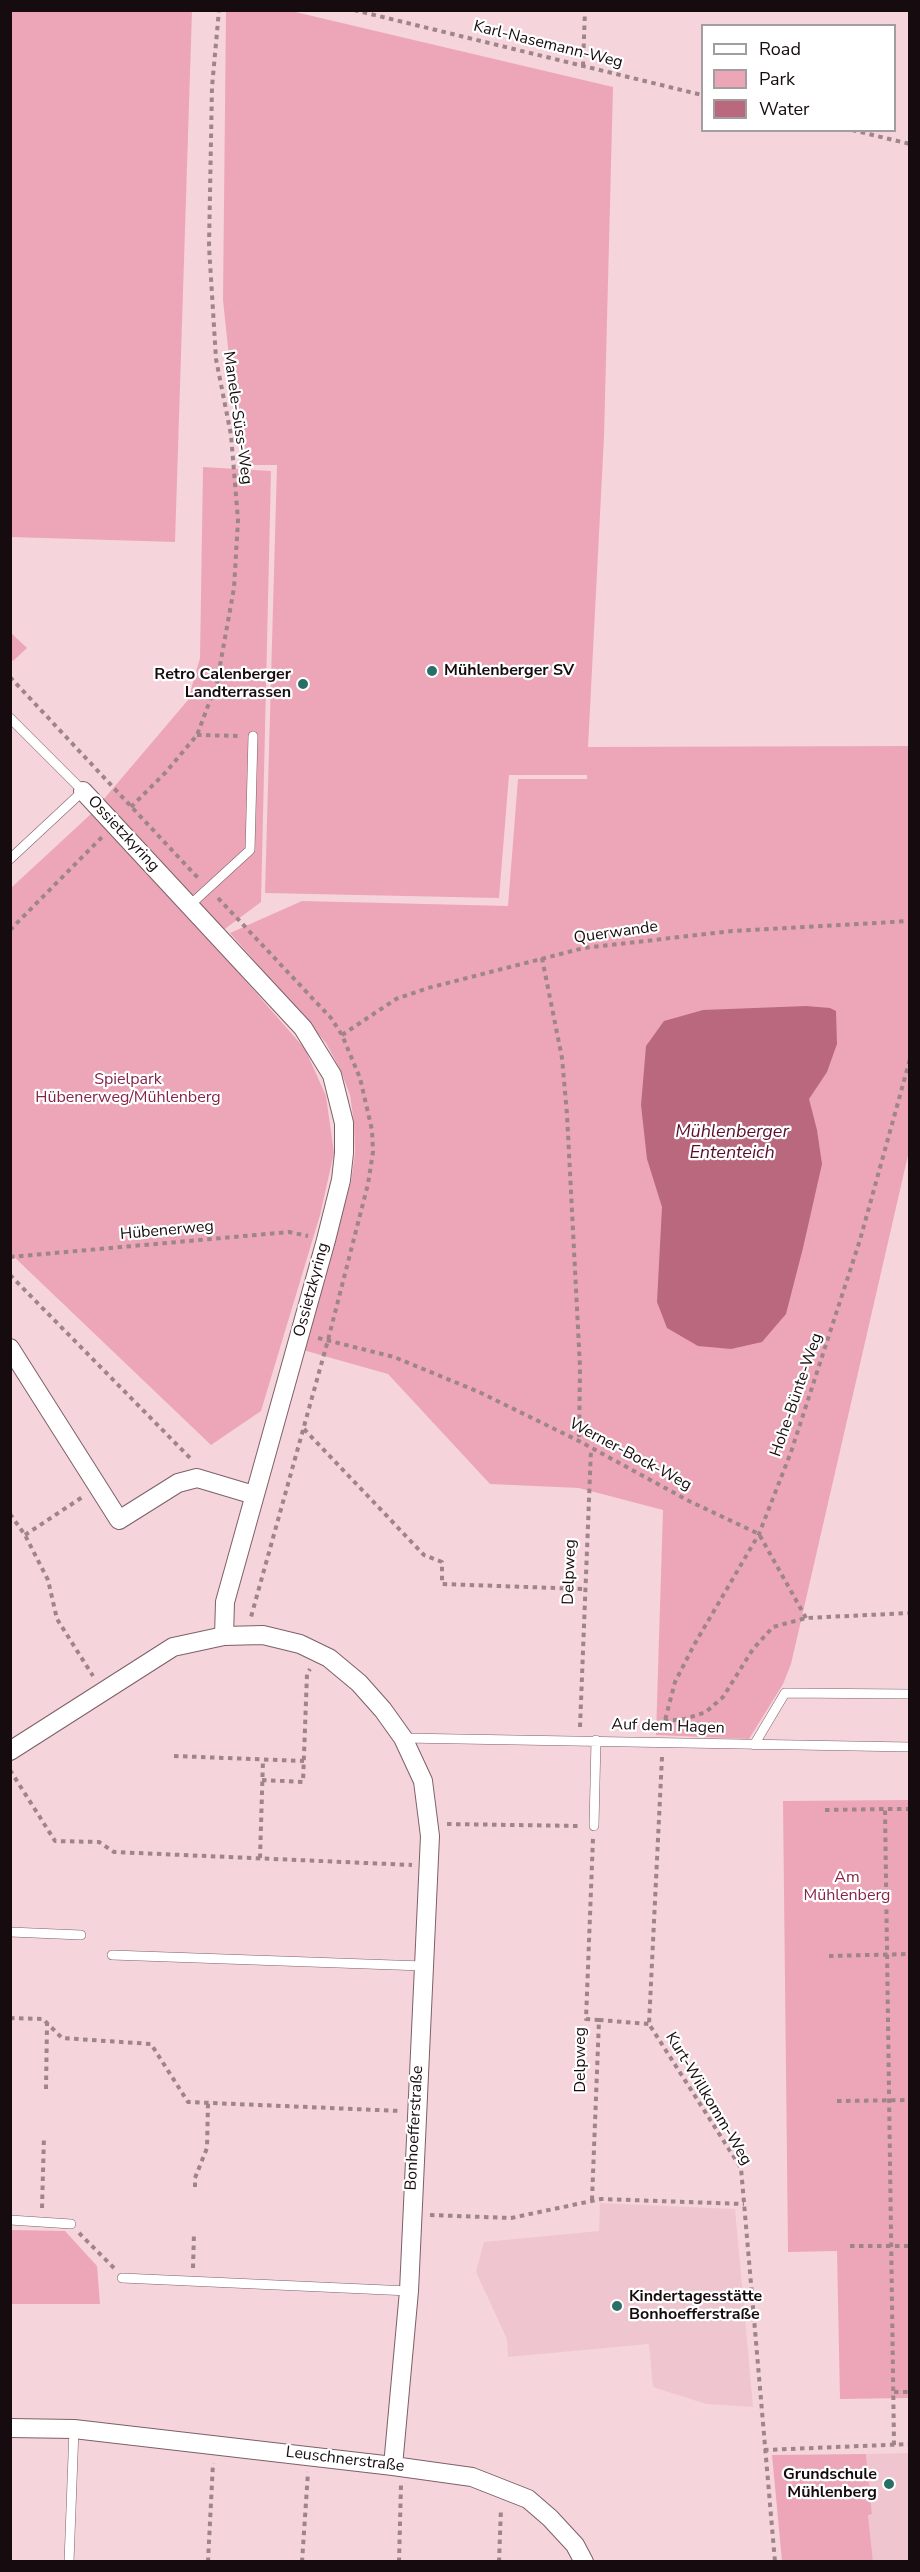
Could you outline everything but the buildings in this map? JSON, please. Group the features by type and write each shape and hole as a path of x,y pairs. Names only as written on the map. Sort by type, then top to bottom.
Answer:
{"street":[{"name":"Ossietzkyring","path":"83,791 303,1028 332,1075 344,1123 341,1180 225,1602 224,1636"},
{"path":"10,1348 119,1520 178,1484 197,1478 254,1496"},
{"name":"Bonhoefferstraße","path":"224,1636 263,1635 300,1644 329,1658 359,1683 383,1710 403,1738 423,1781 430,1824 409,2291 393,2466"},
{"path":"12,1748 173,1647 224,1636"},
{"name":"Leuschnerstraße","path":"10,2428 74,2429 472,2477 528,2499 550,2517 575,2545 584,2562"}],"lane":[{"path":"10,718 83,791 10,859"},
{"path":"190,905 250,850 254,736"},
{"path":"754,1745 785,1693 909,1694"},
{"path":"403,1738 580,1740"},
{"name":"Auf dem Hagen","path":"580,1740 909,1747"},
{"path":"594,1826 596,1740"},
{"path":"10,1932 81,1935"},
{"path":"112,1955 423,1966"},
{"path":"10,2220 71,2224"},
{"path":"122,2278 409,2291"},
{"path":"69,2562 74,2429"}],"path":[{"name":"Manele-Süss-Weg","path":"10,930 166,772 197,735 217,682 234,588 238,520 231,435 216,359 209,246 212,87 219,10"},
{"name":"Karl-Nasemann-Weg","path":"354,10 701,94"},
{"path":"583,66 585,10"},
{"path":"860,132 909,144"},
{"path":"10,677 131,806"},
{"path":"197,735 254,736"},
{"name":"Querwande","path":"342,1035 396,999 451,981 584,948 732,931 909,921"},
{"path":"542,958 562,1058 567,1114 580,1366 579,1441"},
{"name":"Hohe-Bünte-Weg","path":"663,1721 675,1682 759,1534 791,1452 860,1240 909,1059"},
{"name":"Hübenerweg","path":"10,1257 289,1232 326,1240"},
{"path":"10,1275 192,1459 197,1478"},
{"name":"Werner-Bock-Weg","path":"300,1334 394,1358 479,1392 759,1534"},
{"path":"246,1635 327,1341"},
{"path":"303,1429 424,1555 442,1562 442,1584 584,1589"},
{"name":"Delpweg","path":"580,1740 588,1477 591,1449"},
{"path":"25,1535 98,1486"},
{"path":"10,1514 25,1535 48,1580 57,1619 103,1692"},
{"path":"759,1534 806,1618 909,1613"},
{"name":"Auf dem Hagen","path":"663,1721 685,1719 706,1712 723,1697 753,1649 773,1627 806,1618"},
{"path":"262,1780 303,1782 307,1674 318,1653"},
{"name":"Kurt-Willkomm-Weg","path":"663,1721 649,2024 741,2169 775,2562"},
{"path":"174,1756 304,1761"},
{"path":"260,1858 263,1760"},
{"path":"10,1770 55,1840 99,1842 114,1852 428,1867"},
{"path":"885,1809 894,2445"},
{"path":"825,1810 909,1809"},
{"path":"430,1824 594,1826"},
{"name":"Delpweg","path":"592,2200 599,2020 586,2019 594,1826"},
{"path":"829,1956 909,1954"},
{"path":"10,2018 43,2019 62,2038 151,2044 188,2102 417,2112"},
{"path":"599,2020 649,2024"},
{"path":"46,2089 47,2023"},
{"path":"837,2101 909,2100"},
{"path":"195,2187 195,2178 207,2148 208,2103"},
{"path":"42,2222 44,2136"},
{"path":"411,2215 511,2218 592,2200 744,2204"},
{"path":"71,2224 122,2278"},
{"path":"192,2281 194,2233"},
{"path":"850,2246 909,2246"},
{"path":"894,2392 909,2392"},
{"path":"764,2450 909,2444"},
{"path":"208,2562 214,2446"},
{"path":"302,2562 310,2456"},
{"path":"393,2466 401,2482 399,2562"},
{"path":"498,2562 502,2488"}],"shaded area":[{"name":"Kindertagesstätte Bonhoefferstraße","path":"600,2203 735,2209 753,2407 706,2404 653,2387 649,2344 508,2357 507,2339 476,2272 484,2242 599,2231"},
{"name":"Grundschule Mühlenberg","path":"909,2453 909,2561 873,2561 868,2514 872,2514 866,2454"}],"green space":[{"path":"11,10 192,11 175,542 11,537"},
{"path":"226,11 291,11 613,87 604,437 588,747 909,746 909,1151 791,1664 783,1684 749,1739 656,1735 663,1510 579,1488 490,1484 388,1374 303,1350 351,1182 355,1153 350,1095 341,1071 326,1043 230,933 302,901 508,906 518,779 587,779 587,775 509,775 499,898 265,893 277,465 244,465 241,417 229,357 223,300"},
{"name":"Spielpark Hübenerweg/Mühlenberg","path":"203,467 271,471 261,902 210,940 305,1049 326,1096 334,1153 320,1215 261,1411 211,1445 11,1254 11,888 92,813 188,700 200,658"},
{"path":"10,632 27,648 13,661 11,658"},
{"name":"Am Mühlenberg","path":"909,1800 909,2398 840,2399 837,2251 788,2252 783,1801"},
{"path":"11,2230 65,2231 97,2266 100,2304 11,2304"},
{"path":"866,2454 872,2514 868,2515 873,2561 782,2561 772,2455"}],"water":[{"name":"Mühlenberger Ententeich","path":"806,1006 830,1008 836,1011 837,1044 827,1072 809,1099 822,1164 786,1314 762,1342 731,1349 698,1346 667,1328 657,1302 662,1207 647,1159 641,1105 646,1046 664,1021 703,1010"}],"place":[{"name":"Mühlenberger SV","path":"432,671"},
{"name":"Retro Calenberger Landterrassen","path":"303,684"},
{"name":"Kindertagesstätte Bonhoefferstraße","path":"617,2306"},
{"name":"Grundschule Mühlenberg","path":"889,2484"}]}
